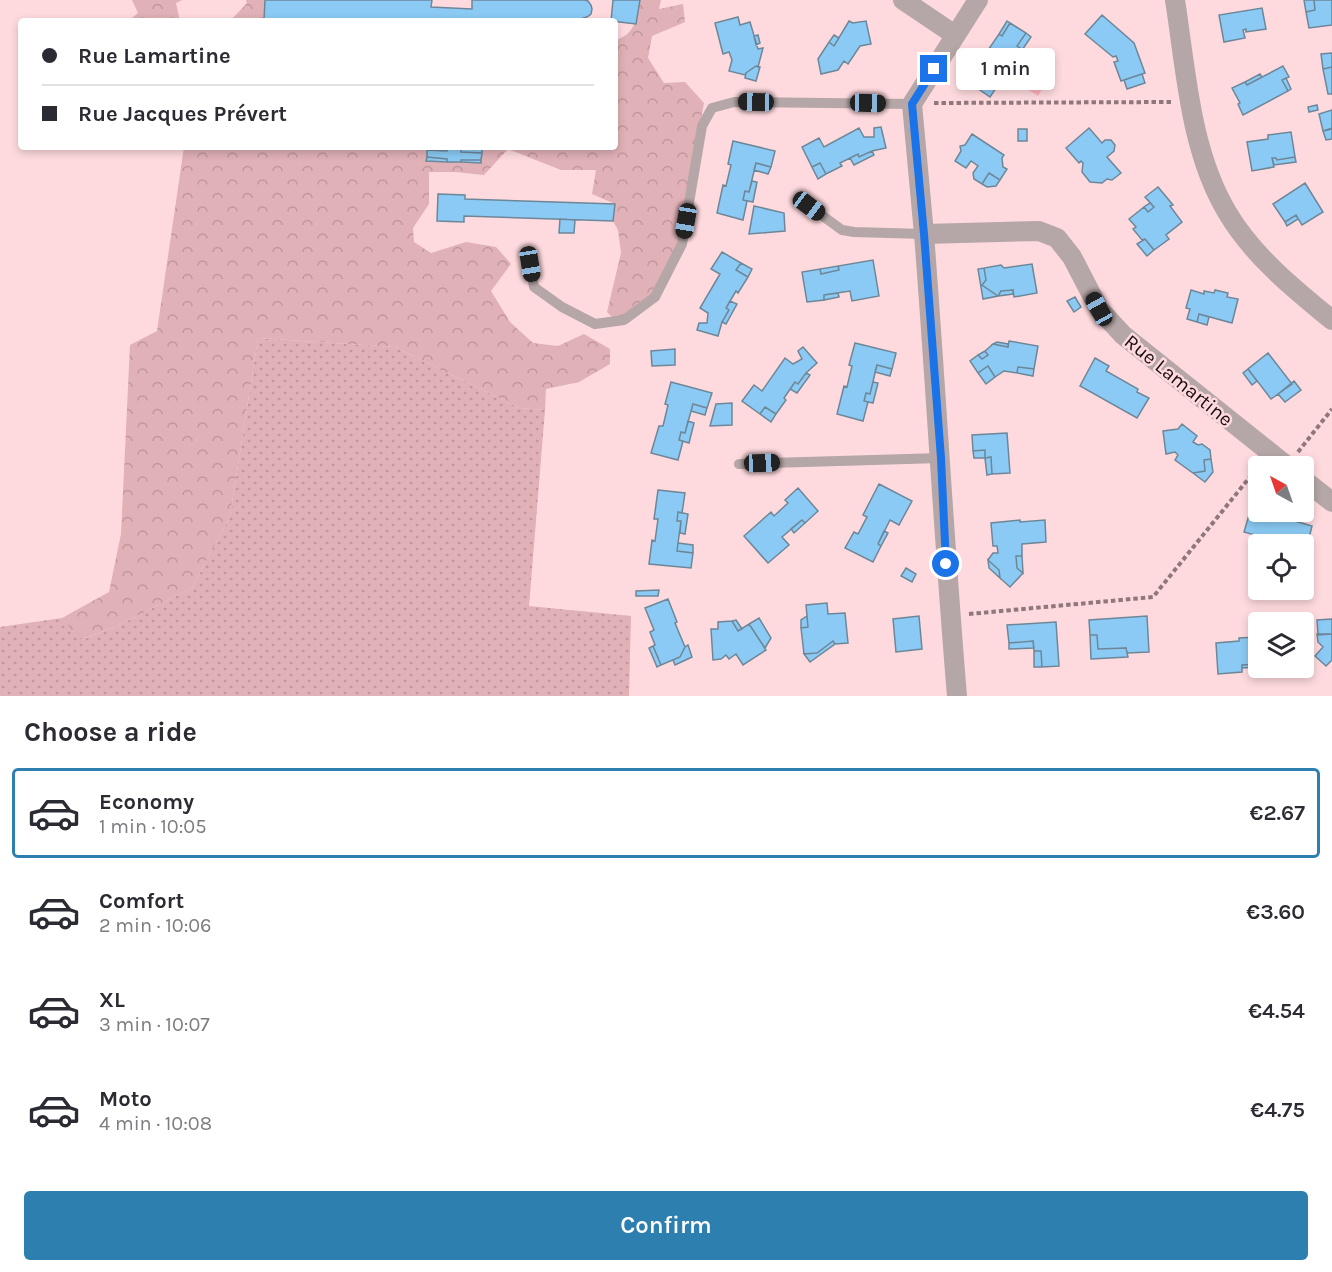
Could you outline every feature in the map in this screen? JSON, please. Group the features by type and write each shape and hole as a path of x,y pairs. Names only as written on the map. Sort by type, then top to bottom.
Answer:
{"street":[{"path":"903,0 955,35"},
{"path":"957,696 924,234 912,104 978,0"},
{"path":"1175,0 1202,155 1214,187 1227,213 1246,240 1272,268 1332,320"},
{"name":"Rue Lamartine","path":"924,234 1039,231 1057,238 1072,257 1099,309 1123,335 1274,456"},
{"path":"1314,488 1332,502"}],"lane":[{"path":"530,264 534,287 562,307 595,324 624,320 655,297 682,244 702,126 712,108 734,102 912,104"},
{"path":"809,206 842,230 924,234"},
{"path":"740,464 941,458"}],"path":[{"path":"912,104 1191,102"},
{"path":"1295,456 1332,409"},
{"path":"950,616 1154,597 1248,480"}],"green space":[{"path":"132,0 182,0 176,3 179,18 132,18 138,13"},
{"path":"246,0 265,0 264,18 233,18 247,3"},
{"path":"640,0 661,0 659,9 683,4 685,22 652,36 648,58 664,83 685,82 704,103 674,259 655,294 619,324 607,312 621,253 618,230 613,221 615,204 592,194 596,170 561,170 511,150 618,150 618,39 631,30"},
{"path":"184,150 507,150 484,175 429,172 429,204 413,228 414,242 431,253 466,242 496,247 511,264 491,291 510,322 533,343 558,346 584,334 610,349 610,364 579,382 546,389 545,410 519,408 395,347 258,338 230,516 192,588 117,626 80,640 62,618 109,592 121,534 130,345 157,331"},
{"path":"258,338 395,347 519,408 545,410 529,606 631,616 629,696 0,696 0,627 62,618 81,640 117,626 192,588 230,516"}],"shaded area":[{"path":"1043,66 1050,73 1038,96 1027,89"}],"building":[{"path":"265,0 432,0 431,7 472,9 472,0 585,0 592,9 591,14 583,18 264,18"},
{"path":"613,0 640,0 636,24 618,22 618,18 611,18"},
{"path":"1304,0 1314,0 1315,10 1306,12"},
{"path":"1314,0 1332,0 1332,25 1309,28 1306,12 1315,10"},
{"path":"1262,8 1266,29 1246,32 1246,29 1243,30 1245,38 1224,42 1219,15"},
{"path":"1102,15 1134,43 1145,73 1121,81 1114,62 1118,61 1116,56 1113,57 1085,34"},
{"path":"738,17 740,25 750,22 758,49 763,48 758,67 756,66 745,75 729,71 732,60 729,52 723,54 715,23"},
{"path":"849,21 853,23 866,21 871,44 860,46 848,64 844,61 838,70 821,74 818,59 829,42 834,46"},
{"path":"1007,21 1010,23 1002,36 999,34"},
{"path":"1010,23 1026,33 1017,46 1020,48 992,89 971,75 999,34 1002,36"},
{"path":"1026,33 1031,37 990,97 967,81 971,75 992,89 1020,48 1017,46"},
{"path":"758,35 760,43 756,45 754,36"},
{"path":"834,35 839,38 834,46 829,42"},
{"path":"1332,53 1332,67 1323,69 1321,54"},
{"path":"756,66 760,67 756,81 745,78 746,73"},
{"path":"1283,66 1289,77 1282,80 1288,91 1243,115 1232,88 1245,82 1247,85"},
{"path":"1332,67 1332,94 1328,94 1323,69"},
{"path":"1142,74 1145,83 1127,89 1124,80"},
{"path":"1260,74 1262,77 1247,85 1245,82"},
{"path":"1286,78 1291,89 1288,91 1282,80"},
{"path":"1317,105 1318,110 1309,112 1308,107"},
{"path":"1332,110 1332,129 1323,131 1319,114"},
{"path":"881,127 886,148 859,157 858,154 840,163 842,166 826,174 820,163 812,167 802,147 819,138 824,147 859,128 864,137 874,137 874,128"},
{"path":"1089,128 1102,143 1105,140 1111,140 1115,145 1114,151 1107,157 1121,173 1112,180 1107,179 1102,183 1090,182 1082,172 1083,163 1081,161 1079,163 1066,148"},
{"path":"1332,128 1332,139 1326,140 1323,131"},
{"path":"1018,129 1027,129 1027,141 1018,141"},
{"path":"1291,132 1295,157 1277,160 1272,158 1274,167 1252,171 1247,142 1268,139 1268,135"},
{"path":"972,134 1004,155 1003,167 1007,169 1000,180 989,173 982,184 974,179 973,173 978,166 971,161 966,168 955,161 961,151 960,146 965,145"},
{"path":"733,141 775,151 771,167 756,163 749,192 745,191 743,200 747,201 743,220 717,213 723,185 726,186 731,165 728,164"},
{"path":"427,150 482,153 481,160 447,162 447,159 427,157"},
{"path":"461,150 482,150 482,153 461,152"},
{"path":"872,151 874,155 854,165 850,158 858,154 859,157"},
{"path":"427,157 447,159 447,162 426,161"},
{"path":"1295,157 1296,162 1274,165 1272,158 1277,160"},
{"path":"461,160 481,160 481,163 461,162"},
{"path":"756,163 771,167 768,174 754,170"},
{"path":"820,163 826,174 818,179 812,167"},
{"path":"989,173 1000,180 996,186 987,187 982,184"},
{"path":"752,181 757,182 753,202 743,200 745,191 749,192"},
{"path":"1305,183 1323,212 1302,225 1296,215 1285,222 1273,204"},
{"path":"1158,187 1173,205 1170,206 1182,222 1166,235 1169,239 1154,250 1133,229 1136,227 1129,219 1144,207 1148,212 1154,207 1145,197"},
{"path":"438,194 465,195 465,199 615,204 613,221 464,216 464,222 437,221"},
{"path":"1150,203 1154,207 1148,212 1144,207"},
{"path":"754,206 784,213 785,231 749,234"},
{"path":"1296,215 1298,219 1287,226 1285,222"},
{"path":"560,219 575,220 574,233 559,233"},
{"path":"1145,239 1154,250 1147,256 1137,244"},
{"path":"722,252 741,263 736,270 748,277 726,308 729,310 718,336 697,330 699,323 707,323 708,313 700,308 720,274 711,269"},
{"path":"873,260 879,296 852,301 850,291 824,295 824,300 807,302 802,272 820,269 821,274 839,270 838,266"},
{"path":"741,263 752,269 748,277 736,270"},
{"path":"1032,264 1037,293 1014,297 1013,290 1001,291 998,296 982,285 986,280 984,268"},
{"path":"838,266 839,270 821,274 820,269"},
{"path":"984,268 986,280 982,285 998,296 983,299 978,269"},
{"path":"1013,290 1013,294 998,296 1001,291"},
{"path":"1191,290 1204,294 1204,291 1214,293 1215,290 1228,293 1227,297 1238,299 1232,323 1199,314 1197,322 1187,319 1190,309 1186,308"},
{"path":"838,293 839,297 824,300 824,295"},
{"path":"1075,297 1081,307 1074,312 1067,301"},
{"path":"730,301 737,304 726,324 722,322 729,310 726,308"},
{"path":"1199,314 1209,317 1207,325 1197,322"},
{"path":"1009,341 1038,346 1034,369 1018,367 1017,373 1004,371 995,377 988,366 978,373 970,361 978,355 982,359 988,355 985,351 993,344 1008,347"},
{"path":"997,342 1008,344 1008,347 993,344"},
{"path":"855,343 896,353 892,369 877,365 870,394 866,393 864,401 868,402 863,421 837,414 844,386 847,387 852,366 849,365"},
{"path":"803,347 817,363 798,384 795,382 776,414 765,407 760,414 742,401 754,385 762,391 785,358 793,364 802,359 798,351"},
{"path":"675,349 675,365 652,366 651,351"},
{"path":"985,351 988,355 982,359 978,355"},
{"path":"1268,353 1292,384 1271,399 1248,369"},
{"path":"1095,358 1109,366 1106,371 1149,398 1137,418 1080,386"},
{"path":"877,365 892,369 890,376 875,372"},
{"path":"988,366 995,377 986,384 978,373"},
{"path":"1018,367 1034,369 1033,376 1017,373"},
{"path":"1248,369 1257,381 1252,385 1243,373"},
{"path":"806,373 810,375 797,393 790,389 795,382 798,384"},
{"path":"1294,381 1301,390 1285,402 1278,394"},
{"path":"671,382 712,393 707,408 693,404 685,433 681,432 679,440 683,441 678,460 651,453 659,426 663,426 668,405 665,404"},
{"path":"873,382 878,383 873,403 864,401 866,393 870,394"},
{"path":"732,403 732,425 710,426 716,404"},
{"path":"693,404 707,408 705,415 691,411"},
{"path":"765,407 776,414 771,422 760,414"},
{"path":"688,421 694,423 689,443 679,440 681,432 685,433"},
{"path":"1182,424 1197,436 1193,442 1198,445 1202,444 1210,450 1211,459 1204,460 1205,471 1193,473 1175,460 1178,455 1175,452 1166,454 1163,431 1178,429"},
{"path":"1007,433 1010,473 992,474 991,457 985,458 985,450 973,451 972,435"},
{"path":"985,450 985,458 974,458 973,451"},
{"path":"991,457 992,474 987,475 985,458"},
{"path":"1211,459 1213,472 1205,482 1193,473 1205,471 1204,460"},
{"path":"879,484 912,501 899,525 890,520 878,544 881,546 873,562 845,548 854,532 858,534 867,517 863,515"},
{"path":"798,488 818,511 805,523 802,520 782,537 789,545 768,563 744,536 771,512 774,516 788,503 785,500"},
{"path":"658,490 685,493 682,513 678,512 677,521 681,521 677,551 693,553 691,568 649,564 658,519 654,519"},
{"path":"678,512 688,514 685,534 680,533 681,521 677,521"},
{"path":"1248,518 1248,522 1298,522 1312,526 1310,534 1244,532"},
{"path":"802,520 805,523 794,533 791,529"},
{"path":"1020,520 1020,522 1045,520 1046,542 1022,544 1022,556 1016,556 1017,568 1023,573 1010,587 1000,578 999,570 988,560 993,553 998,553 997,546 993,546 991,523"},
{"path":"884,531 888,533 881,546 878,544"},
{"path":"678,543 693,545 693,553 677,551"},
{"path":"1016,556 1022,556 1023,573 1017,568"},
{"path":"988,560 999,570 1000,578 989,568"},
{"path":"906,568 916,574 912,582 901,576"},
{"path":"659,590 658,596 636,596 636,591"},
{"path":"668,599 685,647 680,657 661,665 650,632 654,630 645,608"},
{"path":"827,603 828,614 845,613 848,643 835,644 833,641 817,653 804,654 801,628 808,627 806,605"},
{"path":"807,616 808,627 801,628 801,620"},
{"path":"919,616 922,649 896,652 893,619"},
{"path":"1147,616 1149,652 1127,653 1126,648 1098,649 1097,635 1090,635 1089,620"},
{"path":"759,618 771,638 765,648 749,624"},
{"path":"1332,619 1332,634 1318,635 1317,620"},
{"path":"736,620 742,629 738,631 732,621"},
{"path":"732,621 738,631 749,624 766,650 743,665 736,654 729,659 726,655 721,659 713,660 711,629 718,629 718,622"},
{"path":"1056,622 1059,666 1042,667 1041,651 1034,651 1033,641 1009,643 1007,625"},
{"path":"1317,634 1332,634 1332,660 1326,666 1315,656 1323,647 1318,642"},
{"path":"1090,635 1097,635 1098,649 1126,648 1128,657 1091,659"},
{"path":"1239,638 1248,638 1248,665 1242,665 1242,672 1218,674 1216,643 1239,641"},
{"path":"833,641 835,644 810,662 804,654 817,653"},
{"path":"1033,641 1034,648 1009,649 1009,643"},
{"path":"688,645 692,657 675,665 673,660 680,657"},
{"path":"653,646 661,665 657,667 649,648"},
{"path":"1034,651 1041,651 1042,667 1034,667"}],"route":[{"path":"934,69 912,104 941,458 946,564"}]}
